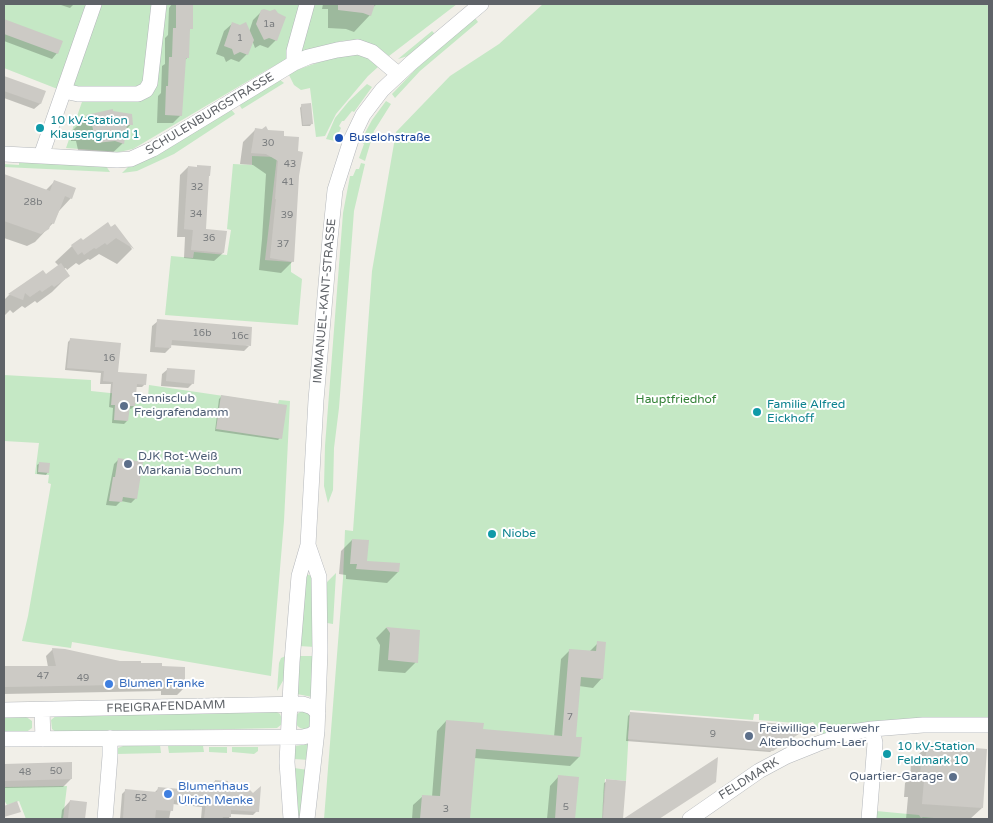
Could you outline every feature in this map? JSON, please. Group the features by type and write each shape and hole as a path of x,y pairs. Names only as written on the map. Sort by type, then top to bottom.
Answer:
{"street":[{"path":"41,156 94,4"},
{"path":"64,91 78,94 138,94 146,90 150,83 159,4"},
{"path":"294,63 294,51 307,4"},
{"path":"398,74 482,4"},
{"name":"SCHULENBURGSTRASSE","path":"4,154 117,160 132,159 153,149 294,63 315,55 337,50 358,47 372,52 398,74"},
{"name":"IMMANUEL-KANT-STRASSE","path":"291,819 288,775 290,704 299,576 308,545 316,400 335,190 351,140 363,115 382,90 398,74"},
{"name":"IMMANUEL-KANT-STRASSE","path":"307,819 317,731 320,651 319,577 308,545"},
{"path":"290,704 303,704 312,707 318,713"},
{"name":"FREIGRAFENDAMM","path":"4,710 290,704"},
{"path":"42,710 42,739"},
{"name":"FELDMARK","path":"690,819 759,771 787,756 852,732 923,724 989,725"},
{"path":"868,819 875,743 872,729"},
{"path":"4,739 303,737 317,731"},
{"path":"105,819 110,738"}],"green space":[{"path":"4,4 457,4 389,56 372,44 357,40 341,41 293,56 133,149 119,152 66,148 83,99 4,68"},
{"name":"Hauptfriedhof","path":"543,4 989,4 989,717 850,725 823,736 813,722 807,724 759,720 759,714 754,714 753,720 630,710 626,781 605,779 602,819 324,819 343,579 345,530 353,531 372,271 396,132 450,76 499,44"},
{"path":"475,18 478,22 420,71 395,98 392,94 417,68"},
{"path":"432,31 435,34 408,56 398,59"},
{"path":"352,54 363,56 378,67 336,114 325,136 316,137 310,88 301,90 294,85 288,73 331,58"},
{"path":"279,79 284,83 242,109 240,106 241,101"},
{"path":"367,84 372,87 354,112 352,111 342,121 335,141 326,139 335,118"},
{"path":"386,101 391,104 374,131 365,161 359,158 364,144 361,142 372,120"},
{"path":"230,108 235,114 174,154 137,171 122,173 128,167"},
{"path":"252,156 277,157 265,260 291,262 291,272 302,279 298,325 165,315 171,256 193,258 194,252 227,255 231,230 227,229 233,164 252,165"},
{"path":"19,160 106,166 110,172 4,167 4,164 19,165"},
{"path":"361,163 365,164 354,211 339,408 334,448 333,490 328,503 324,486 325,446 343,213 350,176 353,176 356,169 359,169"},
{"path":"4,375 91,380 91,391 148,397 149,385 278,404 279,400 290,401 284,521 271,676 72,642 71,648 22,641 51,484 48,483 49,475 35,474 39,443 4,441"},
{"path":"336,573 333,624 327,623 326,583"},
{"path":"306,574 312,576 315,647 299,646"},
{"path":"286,656 284,679 277,691 279,663 281,658"},
{"path":"298,656 315,656 312,697 297,694"},
{"path":"275,711 280,714 282,719 282,724 277,728 57,733 52,729 51,720 57,715"},
{"path":"304,711 310,714 313,720 310,726 304,729 298,726 295,720 298,714"},
{"path":"4,716 25,716 32,721 32,728 25,733 4,734"},
{"path":"308,744 309,760 294,759 295,746"},
{"path":"160,745 161,753 116,754 118,748 123,746"},
{"path":"168,746 203,746 204,752 169,753"},
{"path":"209,747 227,747 227,753 209,752"},
{"path":"232,747 258,747 258,751 254,754 232,752"},
{"path":"294,768 308,770 301,816 297,816"},
{"path":"67,786 63,819 26,819 19,801 7,805 4,800 4,787"},
{"path":"876,811 919,815 921,818 945,819 875,819"}],"building":[{"path":"176,4 193,4 193,29 190,29 189,58 186,58 182,116 165,115 169,57 172,57 173,28 176,28"},
{"path":"338,4 375,4 371,16 363,13 338,10"},
{"path":"275,9 286,17 277,41 269,38 264,40 256,24 261,10 270,11"},
{"path":"4,19 63,41 58,54 4,34"},
{"path":"232,22 240,25 246,22 254,40 248,55 240,52 234,55 232,49 224,46"},
{"path":"4,76 46,91 41,104 4,91"},
{"path":"311,103 313,124 303,125 301,104"},
{"path":"113,109 113,111 132,114 133,125 127,125 124,144 115,141 96,143 92,125 86,125 86,115"},
{"path":"266,126 268,130 284,131 284,136 299,137 298,151 303,152 299,176 294,262 270,258 278,161 266,154 251,153 255,128 262,129"},
{"path":"197,165 211,166 206,229 227,231 224,253 191,250 193,230 184,229 188,166 197,167"},
{"path":"4,174 50,191 54,180 76,188 72,199 65,196 54,224 51,223 49,229 41,234 4,221"},
{"path":"108,222 111,227 115,224 134,249 116,238 107,245 105,243 84,255 82,252 78,255 71,245 81,238 83,240"},
{"path":"61,263 70,276 54,287 52,285 42,292 40,290 30,297 25,293 23,300 8,294 43,270 46,274"},
{"path":"157,319 252,327 251,346 172,340 171,348 155,347"},
{"path":"70,338 121,343 118,372 147,374 146,385 137,384 135,406 130,406 128,421 114,420 115,405 111,405 113,382 103,381 104,371 67,368"},
{"path":"167,368 195,370 194,384 166,381"},
{"path":"221,395 287,405 282,439 216,429"},
{"path":"118,458 143,462 137,499 123,497 122,502 109,501"},
{"path":"39,462 50,463 49,473 38,472"},
{"path":"352,539 369,540 367,561 400,563 399,572 356,569 357,564 350,564"},
{"path":"386,627 420,630 418,663 388,660 390,633"},
{"path":"597,641 606,642 603,679 581,677 576,737 582,737 580,757 476,749 470,819 420,819 422,795 440,796 446,720 484,723 483,729 562,736 569,649 596,651"},
{"path":"52,648 120,661 141,661 141,663 162,663 162,666 185,667 185,688 168,689 168,684 4,687 4,666 56,666"},
{"path":"630,712 811,726 773,751 628,739"},
{"name":"Quartier-Garage","path":"927,744 987,749 983,808 922,804 924,781 919,781 921,766 925,766"},
{"path":"718,757 716,782 659,819 623,819"},
{"path":"72,762 72,779 4,781 4,764"},
{"path":"558,775 579,777 575,819 555,819"},
{"path":"606,779 626,781 623,819 603,819"},
{"path":"215,780 228,781 228,791 242,791 247,787 253,793 261,786 259,812 231,810 231,817 204,819 206,803 174,800 173,811 156,810 155,819 123,819 125,789 157,792 158,787 214,792"},
{"path":"70,800 87,802 85,819 68,819"},
{"path":"17,801 21,812 4,817 4,806"}],"place":[{"name":"10 kV-Station Klausengrund 1","path":"40,128"},
{"name":"Buselohstraße","path":"339,138"},
{"name":"Tennisclub Freigrafendamm","path":"124,406"},
{"name":"Familie Alfred Eickhoff","path":"757,412"},
{"name":"DJK Rot-Weiß Markania Bochum","path":"128,464"},
{"name":"Niobe","path":"492,534"},
{"name":"Blumen Franke","path":"109,684"},
{"name":"Freiwillige Feuerwehr Altenbochum-Laer","path":"749,736"},
{"name":"10 kV-Station Feldmark 10","path":"887,754"},
{"name":"Quartier-Garage","path":"953,777"},
{"name":"Blumenhaus Ulrich Menke","path":"168,794"}]}
